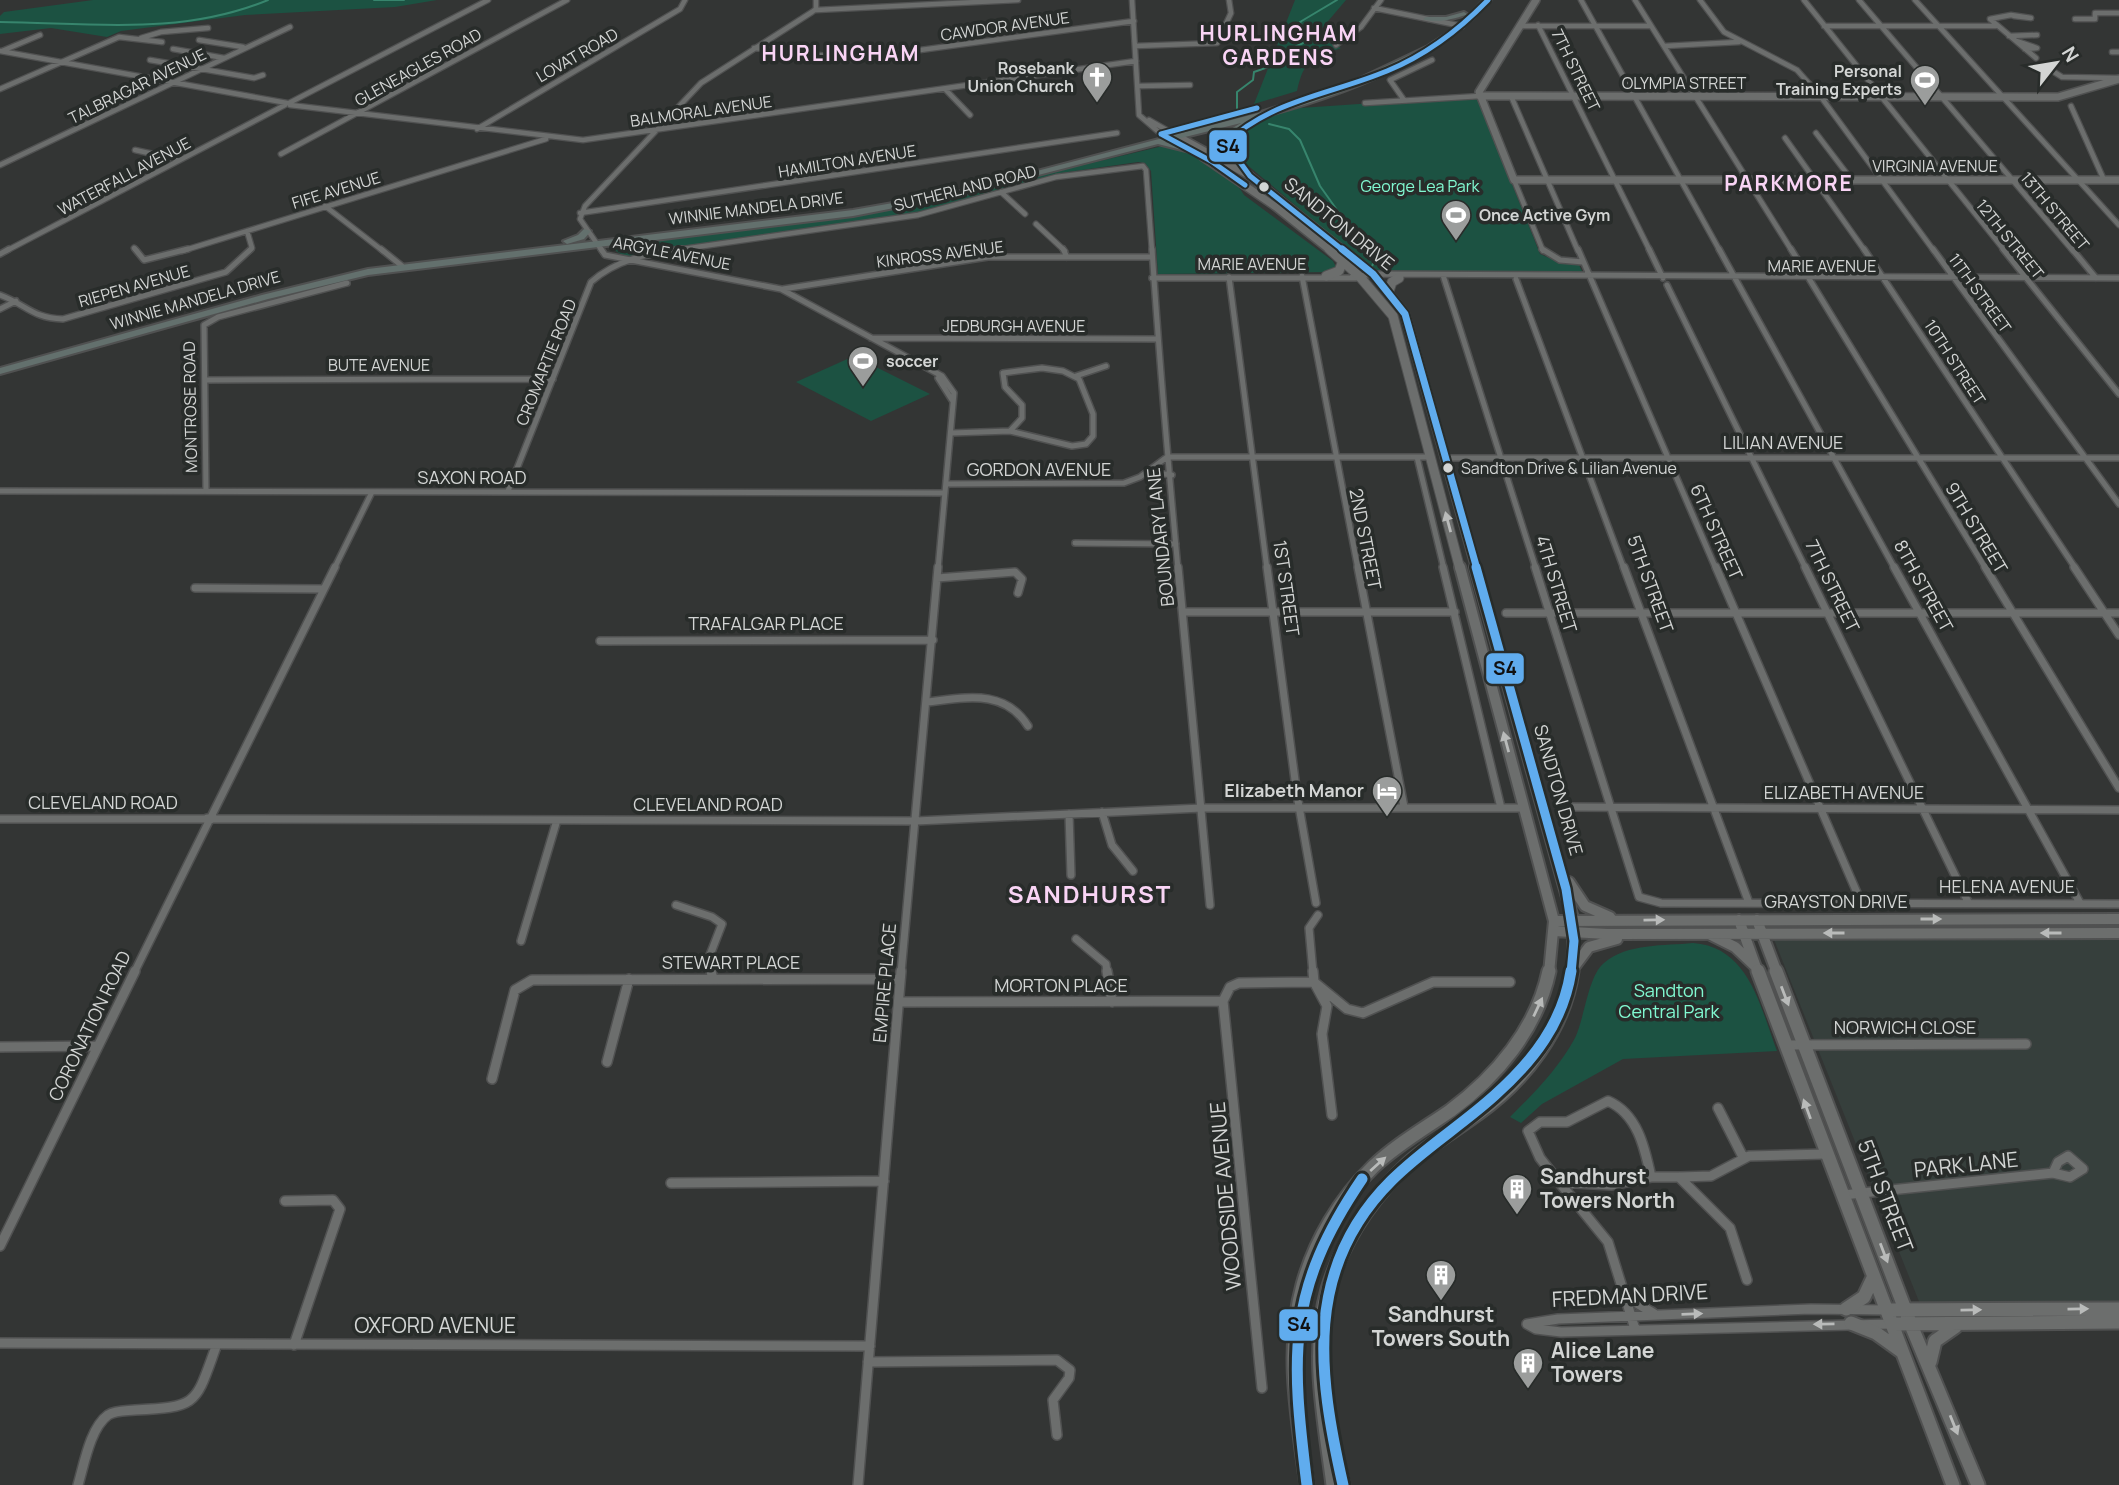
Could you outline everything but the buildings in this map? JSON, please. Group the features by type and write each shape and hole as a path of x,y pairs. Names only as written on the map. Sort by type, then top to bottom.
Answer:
{"main road":[{"name":"WINNIE MANDELA DRIVE","path":"0,364 283,286 399,264 590,236 913,204 1144,145 1344,82 1399,58 1456,26 1477,0"},
{"name":"WINNIE MANDELA DRIVE","path":"608,237 906,199 1261,115 1387,71 1456,26 1488,0"},
{"path":"1514,180 1480,96 1536,0"},
{"path":"1428,21 1464,14"},
{"path":"1428,21 1441,33"},
{"name":"OLYMPIA STREET","path":"1480,96 2062,97 2119,79"},
{"path":"1250,176 1235,159 1226,143 1234,131 1261,115"},
{"name":"SANDTON DRIVE","path":"1170,135 1232,174 1342,262 1382,299 1395,323 1554,926 1543,999 1513,1051 1489,1078 1460,1103 1401,1143 1373,1168 1331,1218 1315,1250 1303,1285 1295,1330 1296,1391 1306,1482"},
{"name":"SANDTON DRIVE","path":"1170,135 1250,176 1375,276 1389,291 1408,323 1556,850 1574,928 1573,969 1558,1021 1528,1066 1500,1096 1399,1173 1372,1204 1348,1239 1327,1292 1322,1321 1324,1409 1333,1485"},
{"path":"1144,145 1170,144 1190,150"},
{"name":"VIRGINIA AVENUE","path":"1514,180 2119,180"},
{"name":"WINNIE MANDELA DRIVE","path":"0,371 300,288 399,264 590,236"},
{"path":"590,236 608,237"},
{"path":"1326,276 1339,271 1342,262"},
{"path":"1389,291 1392,282 1399,278"},
{"path":"1556,850 1578,900 1598,914 1626,921"},
{"name":"GRAYSTON DRIVE","path":"1554,926 1660,933 1759,926 2119,919"},
{"name":"GRAYSTON DRIVE","path":"1574,928 1626,921 1741,927"},
{"name":"GRAYSTON DRIVE","path":"1759,926 2119,933"},
{"name":"5TH STREET","path":"1759,926 1909,1318 1978,1485"},
{"path":"1741,927 1953,1485"},
{"path":"1698,932 1735,947 1760,973"},
{"path":"1573,969 1589,947 1626,937 1660,933"},
{"path":"1873,1278 1864,1297 1849,1316 1903,1353"},
{"name":"FREDMAN DRIVE","path":"1909,1318 2119,1309"},
{"name":"FREDMAN DRIVE","path":"1889,1317 1971,1325 2119,1322"},
{"path":"1930,1366 1931,1348 1940,1335 1957,1326 1971,1325"},
{"path":"1324,1409 1343,1485"}],"street":[{"name":"WATERFALL AVENUE","path":"0,254 488,0"},
{"name":"GLENEAGLES ROAD","path":"281,154 567,0"},
{"name":"LOVAT ROAD","path":"477,129 676,12 684,6 685,0"},
{"path":"816,0 816,10"},
{"path":"590,236 579,219 580,214 653,130 701,83 816,10 1018,0"},
{"path":"1132,0 1139,115 1143,122 1170,135"},
{"path":"1135,46 1217,43 1231,13 1229,0"},
{"path":"1336,45 1361,27 1381,0"},
{"name":"8TH STREET","path":"1581,0 2080,903"},
{"name":"9TH STREET","path":"1635,0 1810,280 2119,788"},
{"name":"11TH STREET","path":"1700,0 1721,29 1740,42 1797,71 1821,97 2119,504"},
{"name":"12TH STREET","path":"1804,0 2119,394"},
{"name":"13TH STREET","path":"1859,0 2096,278"},
{"path":"1914,0 2118,224"},
{"path":"1373,10 1456,26"},
{"path":"2075,19 2095,19 2095,13 2103,11 2119,13"},
{"path":"2014,16 1990,19 2036,58"},
{"name":"CAWDOR AVENUE","path":"754,48 854,59 1134,21"},
{"path":"1519,26 1651,26"},
{"name":"7TH STREET","path":"1538,26 1968,902"},
{"path":"1825,26 1996,26"},
{"path":"141,38 208,27"},
{"name":"TALBRAGAR AVENUE","path":"0,165 287,29"},
{"path":"176,36 184,30"},
{"path":"1,51 40,35"},
{"path":"2011,38 2038,35"},
{"path":"0,89 119,37 162,42"},
{"path":"2011,38 2036,48 2025,49"},
{"path":"199,40 245,48"},
{"path":"1665,46 1740,42"},
{"path":"173,49 224,58"},
{"name":"BALMORAL AVENUE","path":"1,51 302,107 583,140 1137,63"},
{"path":"2112,52 2119,52"},
{"path":"150,60 254,78 263,75"},
{"path":"1404,100 1390,80 1433,60"},
{"path":"2043,65 2065,77 2119,79"},
{"path":"1139,86 1190,85"},
{"path":"945,89 970,115"},
{"name":"OLYMPIA STREET","path":"1365,103 1480,96"},
{"name":"6TH STREET","path":"1511,96 1861,902"},
{"path":"2071,106 2104,180"},
{"path":"1140,109 1149,120 1170,135"},
{"name":"HAMILTON AVENUE","path":"580,214 1118,133"},
{"path":"1816,133 1851,179"},
{"name":"FIFE AVENUE","path":"134,248 144,260 150,261 550,137"},
{"name":"10TH STREET","path":"1785,138 1884,278 2104,612"},
{"path":"135,150 176,159 159,171"},
{"name":"SUTHERLAND ROAD","path":"627,260 654,253 918,215 1065,175 1143,166"},
{"name":"BOUNDARY LANE","path":"1143,166 1146,170 1150,257 1167,457 1172,475 1210,905"},
{"path":"1514,180 1544,253 1560,260 1583,262"},
{"path":"1001,192 1025,214"},
{"path":"325,206 399,264"},
{"path":"1036,224 1059,248 1065,250 1067,257"},
{"name":"RIEPEN AVENUE","path":"0,295 16,301 41,318 63,319 233,269 251,251 253,244 247,231"},
{"name":"ARGYLE AVENUE","path":"590,236 606,255 779,290 799,298 933,372 953,401 945,489"},
{"path":"1059,248 1059,257"},
{"name":"KINROSS AVENUE","path":"779,290 977,258 1150,257"},
{"name":"CROMARTIE ROAD","path":"508,491 593,278 627,260"},
{"name":"2ND STREET","path":"1302,276 1364,612 1404,807"},
{"name":"MARIE AVENUE","path":"1375,276 1524,277"},
{"name":"MARIE AVENUE","path":"1152,278 1444,276 1736,281 2119,278"},
{"name":"4TH STREET","path":"1444,276 1635,891 1643,900"},
{"name":"1ST STREET","path":"1229,277 1273,612 1316,903"},
{"name":"5TH STREET","path":"1516,279 1749,903"},
{"name":"MONTROSE ROAD","path":"206,491 203,330 206,323 347,283"},
{"path":"0,309 16,301"},
{"name":"JEDBURGH AVENUE","path":"870,338 1157,339"},
{"path":"1011,430 1021,418 1022,405 1006,388 1003,373 1047,370 1076,376 1106,366"},
{"path":"951,430 1011,430 1041,436 1067,446 1082,445 1091,440 1093,414 1076,376"},
{"name":"BUTE AVENUE","path":"205,380 553,379"},
{"path":"1167,457 1431,457"},
{"name":"GORDON AVENUE","path":"945,489 1117,484 1148,472 1167,457"},
{"path":"1417,457 1501,808"},
{"name":"LILIAN AVENUE","path":"1446,458 2119,458"},
{"path":"1148,472 1172,475"},
{"name":"SAXON ROAD","path":"0,491 945,489"},
{"name":"EMPIRE PLACE","path":"858,1485 900,979 945,489"},
{"name":"CORONATION ROAD","path":"0,1246 372,492"},
{"path":"1075,543 1176,544"},
{"path":"937,578 974,576 991,570 1015,572 1022,579 1018,593"},
{"path":"195,588 324,589"},
{"path":"1184,612 1455,612"},
{"path":"2104,612 2119,635"},
{"path":"1506,613 2119,613"},
{"name":"TRAFALGAR PLACE","path":"600,641 933,639"},
{"path":"927,702 987,696 1021,715 1028,726"},
{"path":"1202,808 1524,807"},
{"name":"ELIZABETH AVENUE","path":"1569,807 2119,810"},
{"name":"CLEVELAND ROAD","path":"0,819 916,821 1202,808"},
{"path":"1102,812 1106,834 1113,849 1133,871"},
{"path":"1069,814 1071,876"},
{"path":"521,941 556,820"},
{"name":"HELENA AVENUE","path":"1643,900 1661,903 2119,904"},
{"path":"676,905 682,910 716,918 722,924 711,944 713,979"},
{"path":"1318,915 1309,928 1314,982 1327,1006 1322,1034 1332,1115"},
{"path":"1076,939 1105,964 1112,1002"},
{"path":"607,1062 629,979"},
{"name":"STEWART PLACE","path":"492,1079 514,990 531,980 900,979"},
{"path":"1223,1001 1230,987 1239,983 1314,982 1342,1007 1363,1013 1419,985 1433,982 1510,982"},
{"name":"MORTON PLACE","path":"899,1002 1223,1001"},
{"name":"WOODSIDE AVENUE","path":"1223,1001 1262,1388"},
{"name":"NORWICH CLOSE","path":"1784,1045 2026,1044"},
{"path":"0,1047 98,1046"},
{"path":"1635,1329 1608,1242 1596,1223 1540,1158 1528,1131 1540,1122 1567,1122 1608,1101 1638,1130 1651,1177"},
{"path":"1718,1108 1743,1157"},
{"path":"1559,1182 1611,1185 1651,1177 1711,1176 1743,1157 1825,1154"},
{"name":"PARK LANE","path":"1841,1195 2053,1173"},
{"path":"1679,1177 1730,1228 1747,1280"},
{"path":"671,1183 884,1181"},
{"path":"285,1201 333,1200 340,1209 294,1345"},
{"path":"1624,1295 1646,1311 1661,1315"},
{"name":"FREDMAN DRIVE","path":"1889,1317 1849,1316 1601,1330 1547,1331 1527,1324 1661,1315 1849,1316 1889,1317"},
{"path":"1597,1318 1601,1330"},
{"name":"OXFORD AVENUE","path":"0,1343 870,1346"},
{"path":"78,1485 92,1440 106,1416 117,1411 177,1408 188,1403 200,1389 217,1344"},
{"path":"869,1362 1057,1360 1070,1370 1069,1378 1053,1400 1057,1435"}],"shaded area":[{"path":"2119,936 2119,1303 1920,1304 1773,937"}],"green space":[{"path":"93,0 437,0 395,7 245,15 121,31 107,37 51,28 0,34 0,16 4,12"},
{"path":"1295,0 1346,0 1318,33 1321,40 1341,48 1306,66 1297,91 1254,104"},
{"name":"George Lea Park","path":"1477,96 1540,254 1554,260 1578,263 1584,275 1385,272 1370,268 1239,158 1233,134 1257,119 1300,108"},
{"path":"1163,146 1185,152 1230,178 1244,195 1333,261 1337,269 1328,272 1158,274 1151,171 1145,163 1138,162 1061,173 914,213 626,257 609,247 906,207"},
{"name":"soccer","path":"854,356 930,394 871,421 796,382"},
{"name":"Sandton Central Park","path":"1693,943 1712,947 1727,955 1740,967 1758,998 1777,1051 1623,1059 1542,1104 1521,1123 1510,1117 1546,1080 1575,1038 1590,987 1604,963 1635,949"}],"waterway":[{"path":"0,22 102,25 169,23 202,19 268,0"},
{"path":"374,0 404,0"},
{"path":"1237,108 1237,92 1253,80 1254,72 1274,65 1281,54 1311,39 1300,22 1337,0"},
{"path":"1269,124 1289,129 1300,140 1320,186 1342,217 1366,240 1376,258 1372,266"}],"transit line":[{"name":"S4","path":"1343,1485 1326,1397 1322,1337 1331,1279 1342,1251 1353,1230 1390,1182 1484,1105 1511,1081 1535,1054 1555,1025 1568,992 1574,954 1573,928 1556,850 1405,314 1373,274 1250,176 1226,143 1241,129 1279,107 1387,71 1415,58 1454,32 1488,0"},
{"name":"S4","path":"1161,134 1257,108"},
{"name":"S4","path":"1161,134 1211,161 1245,185"},
{"name":"S4","path":"1307,1485 1296,1361 1305,1289 1317,1254 1336,1217 1362,1179"}],"place":[{"name":"Rosebank Union Church","path":"1097,104"},
{"name":"Personal Training Experts","path":"1925,107"},
{"name":"Once Active Gym","path":"1456,242"},
{"name":"soccer","path":"863,388"},
{"name":"Sandton Drive & Lilian Avenue","path":"1448,468"},
{"name":"Elizabeth Manor","path":"1387,818"},
{"name":"Sandhurst Towers North","path":"1517,1216"},
{"name":"Sandhurst Towers South","path":"1441,1302"},
{"name":"Alice Lane Towers","path":"1528,1390"}],"district":[{"name":"HURLINGHAM GARDENS","path":"1279,46"},
{"name":"HURLINGHAM","path":"841,54"},
{"name":"PARKMORE","path":"1789,184"},
{"name":"SANDHURST","path":"1090,895"}]}
